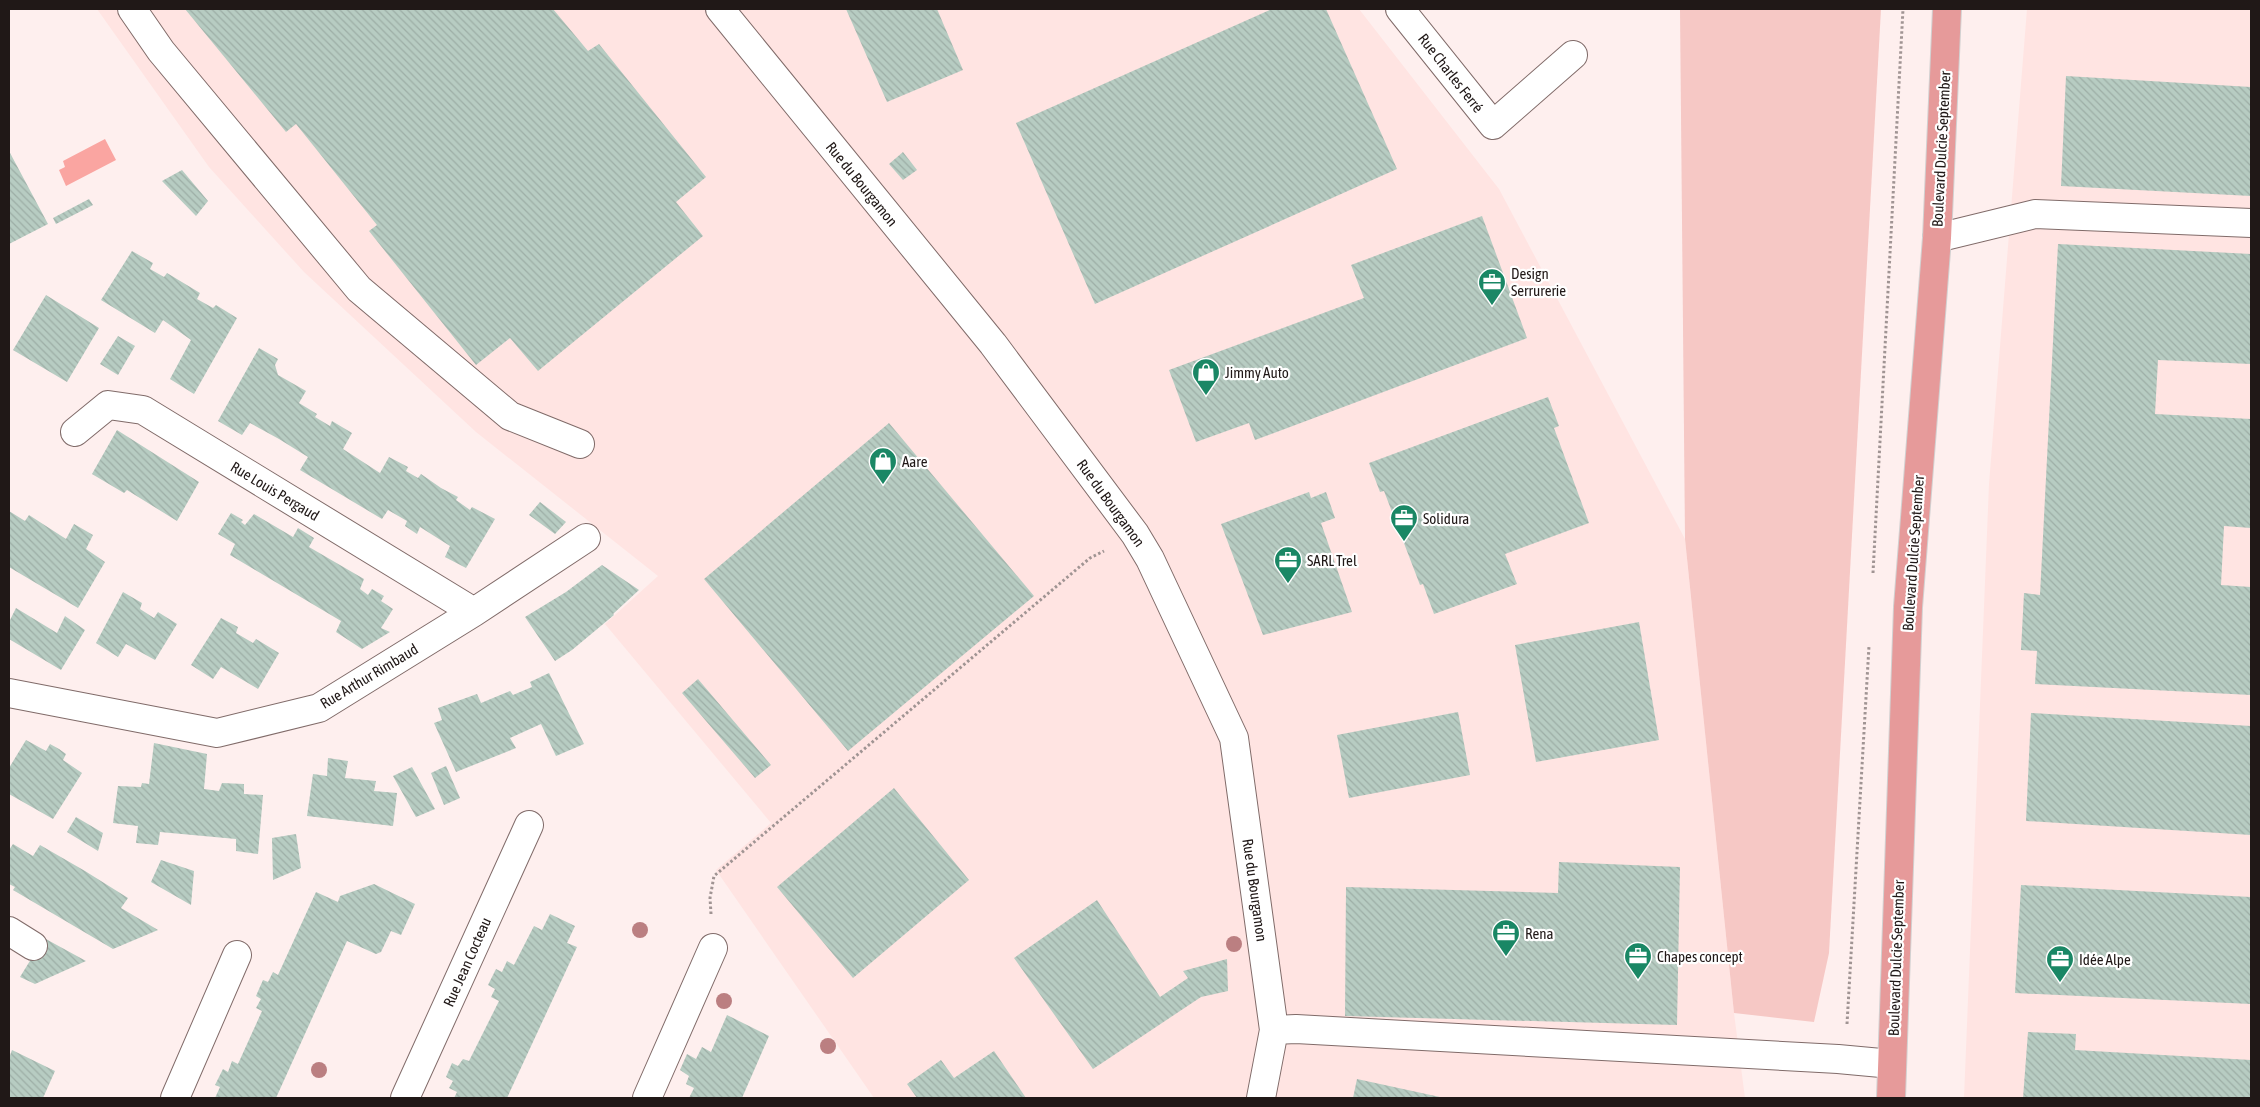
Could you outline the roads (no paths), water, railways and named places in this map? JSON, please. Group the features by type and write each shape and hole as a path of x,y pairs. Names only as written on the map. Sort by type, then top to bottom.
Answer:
{"main road":[{"name":"Boulevard Dulcie September","path":"1891,1098 1908,607 1937,238 1947,9"}],"street":[{"path":"132,9 161,50 359,289 510,416 580,444"},
{"name":"Rue du Bourgamon","path":"720,9 993,344 1135,534 1150,559 1234,738 1274,1030 1261,1098"},
{"name":"Rue Charles Ferré","path":"1400,9 1492,125 1573,56"},
{"path":"1937,238 2036,214 2251,223"},
{"name":"Rue Louis Pergaud","path":"74,432 108,405 143,410 474,612"},
{"name":"Rue Arthur Rimbaud","path":"9,693 218,733 319,708 474,612 586,538"},
{"name":"Rue Jean Cocteau","path":"405,1098 529,825"},
{"path":"9,932 33,946"},
{"path":"647,1098 713,948"},
{"path":"174,1098 237,955"},
{"path":"1274,1030 1316,1030 1838,1058 1892,1064"}],"place":[{"name":"Design Serrurerie","path":"1492,306"},
{"name":"Jimmy Auto","path":"1206,396"},
{"name":"Aare","path":"883,485"},
{"name":"Solidura","path":"1404,542"},
{"name":"SARL Trel","path":"1288,584"},
{"name":"Rena","path":"1506,957"},
{"name":"Chapes concept","path":"1638,980"},
{"name":"Idée Alpe","path":"2060,983"}]}
